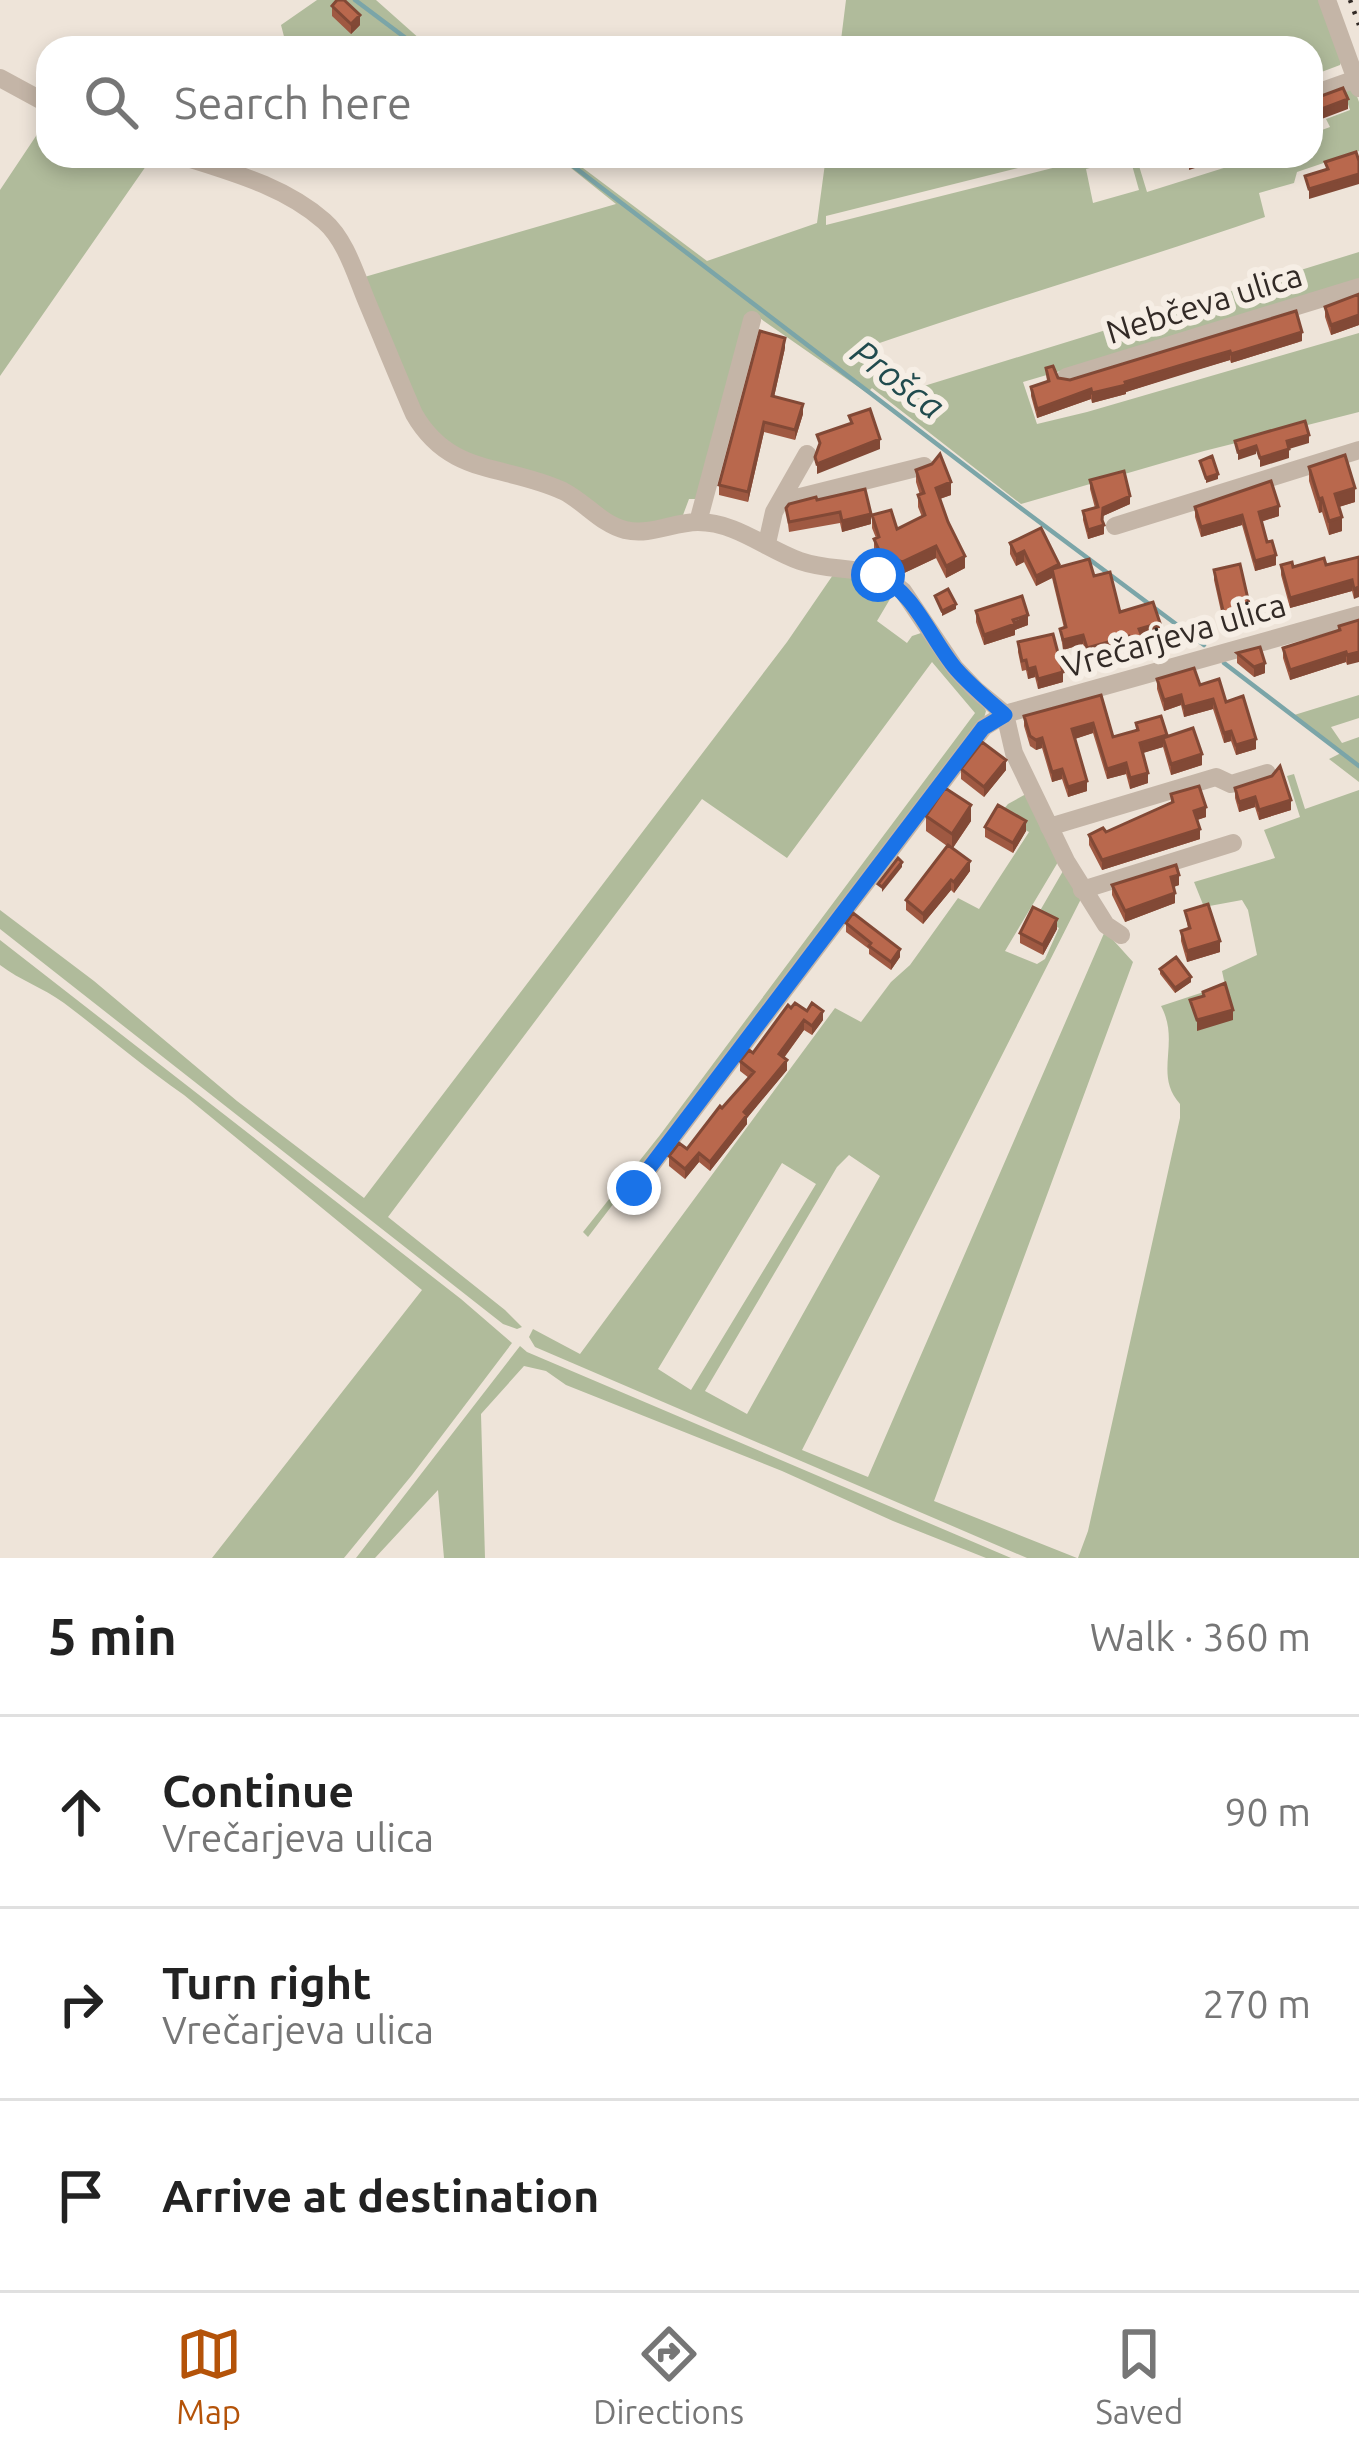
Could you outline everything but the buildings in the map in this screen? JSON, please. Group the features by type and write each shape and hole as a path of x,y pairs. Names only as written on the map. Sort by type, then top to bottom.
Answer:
{"street":[{"path":"1323,92 1358,83 1327,0"},
{"path":"0,78 36,98"},
{"path":"215,168 299,202 337,236 414,414 448,454 560,490 626,530 662,530 698,522 767,543 806,563 850,568 894,583 955,668 1005,715 1014,753 1048,827 1082,890 1106,925 1121,935"},
{"name":"Nebčeva ulica","path":"1066,377 1359,287"},
{"path":"698,522 752,320"},
{"path":"1115,526 1359,450"},
{"path":"767,543 771,520 807,454"},
{"path":"780,502 924,466"},
{"name":"Vrečarjeva ulica","path":"634,1188 983,728 1005,715 1359,615"},
{"path":"1048,827 1216,777 1231,784 1267,773"},
{"path":"1082,890 1233,843"}],"green space":[{"path":"317,0 376,0 416,36 284,36 281,25"},
{"path":"846,0 1322,0 1343,57 1340,65 1323,71 1323,36 842,36"},
{"path":"1353,85 1359,102 1359,151 1323,163 1323,130 1330,127 1326,119 1350,110 1343,89"},
{"path":"36,136 36,168 145,168 0,376 0,190"},
{"path":"571,168 583,168 707,261 817,223 824,168 1018,168 826,216 826,225 1052,168 1090,168 1086,169 1093,203 1139,190 1133,168 1140,168 1147,192 1224,168 1309,168 1297,172 1294,183 1259,193 1265,217 856,351 898,394 1359,252 1359,283 1023,382 1037,424 1359,333 1359,412 1021,504 872,388 867,393 751,312 700,499 689,499 683,515 635,528 465,458 429,432 361,278 616,204"},
{"path":"835,572 870,577 893,594 877,621 907,643 921,633 983,706 984,718 588,1237 583,1232 975,713 932,662 787,858 702,799 388,1217 522,1327 503,1324 0,929 0,910 364,1198 787,642"},
{"path":"1359,695 1359,718 1331,727 1342,743 1359,737 1359,782 1329,759 1341,753 1291,716"},
{"path":"1294,774 1305,809 1359,790 1359,1558 1078,1558 1088,1531 1180,1118 1180,1104 1168,1081 1169,1033 1161,1006 1225,985 1222,971 1257,955 1242,900 1204,907 1194,882 1275,858 1264,830 1300,817 1287,776"},
{"path":"1026,794 1058,862 1005,951 1037,964 1045,959 1059,928 1049,923 1041,909 1063,871 1081,899 802,1450 868,1477 1105,931 1133,962 934,1501 1077,1558 1027,1558 535,1347 529,1337 533,1329 580,1354 835,1008 861,1022 958,898 979,909 1029,832 999,815","holes":["849,1155 880,1176 747,1414 705,1391 837,1167","782,1163 816,1184 691,1390 658,1369"]},
{"path":"0,940 512,1343 344,1558 212,1558 422,1290 184,1095 64,1003 0,965"},
{"path":"520,1346 1011,1558 986,1558 566,1385 546,1371 524,1366 481,1414 485,1558 444,1558 438,1490 375,1558 356,1558"}],"waterway":[{"name":"Prošca","path":"355,0 403,36"},
{"name":"Prošca","path":"576,168 1204,645"},
{"name":"Prošca","path":"1224,663 1359,766"}],"railway":[{"path":"1350,0 1359,25"}],"route":[{"path":"634,1188 983,728 1005,715 955,668 903,591 878,575"}]}
